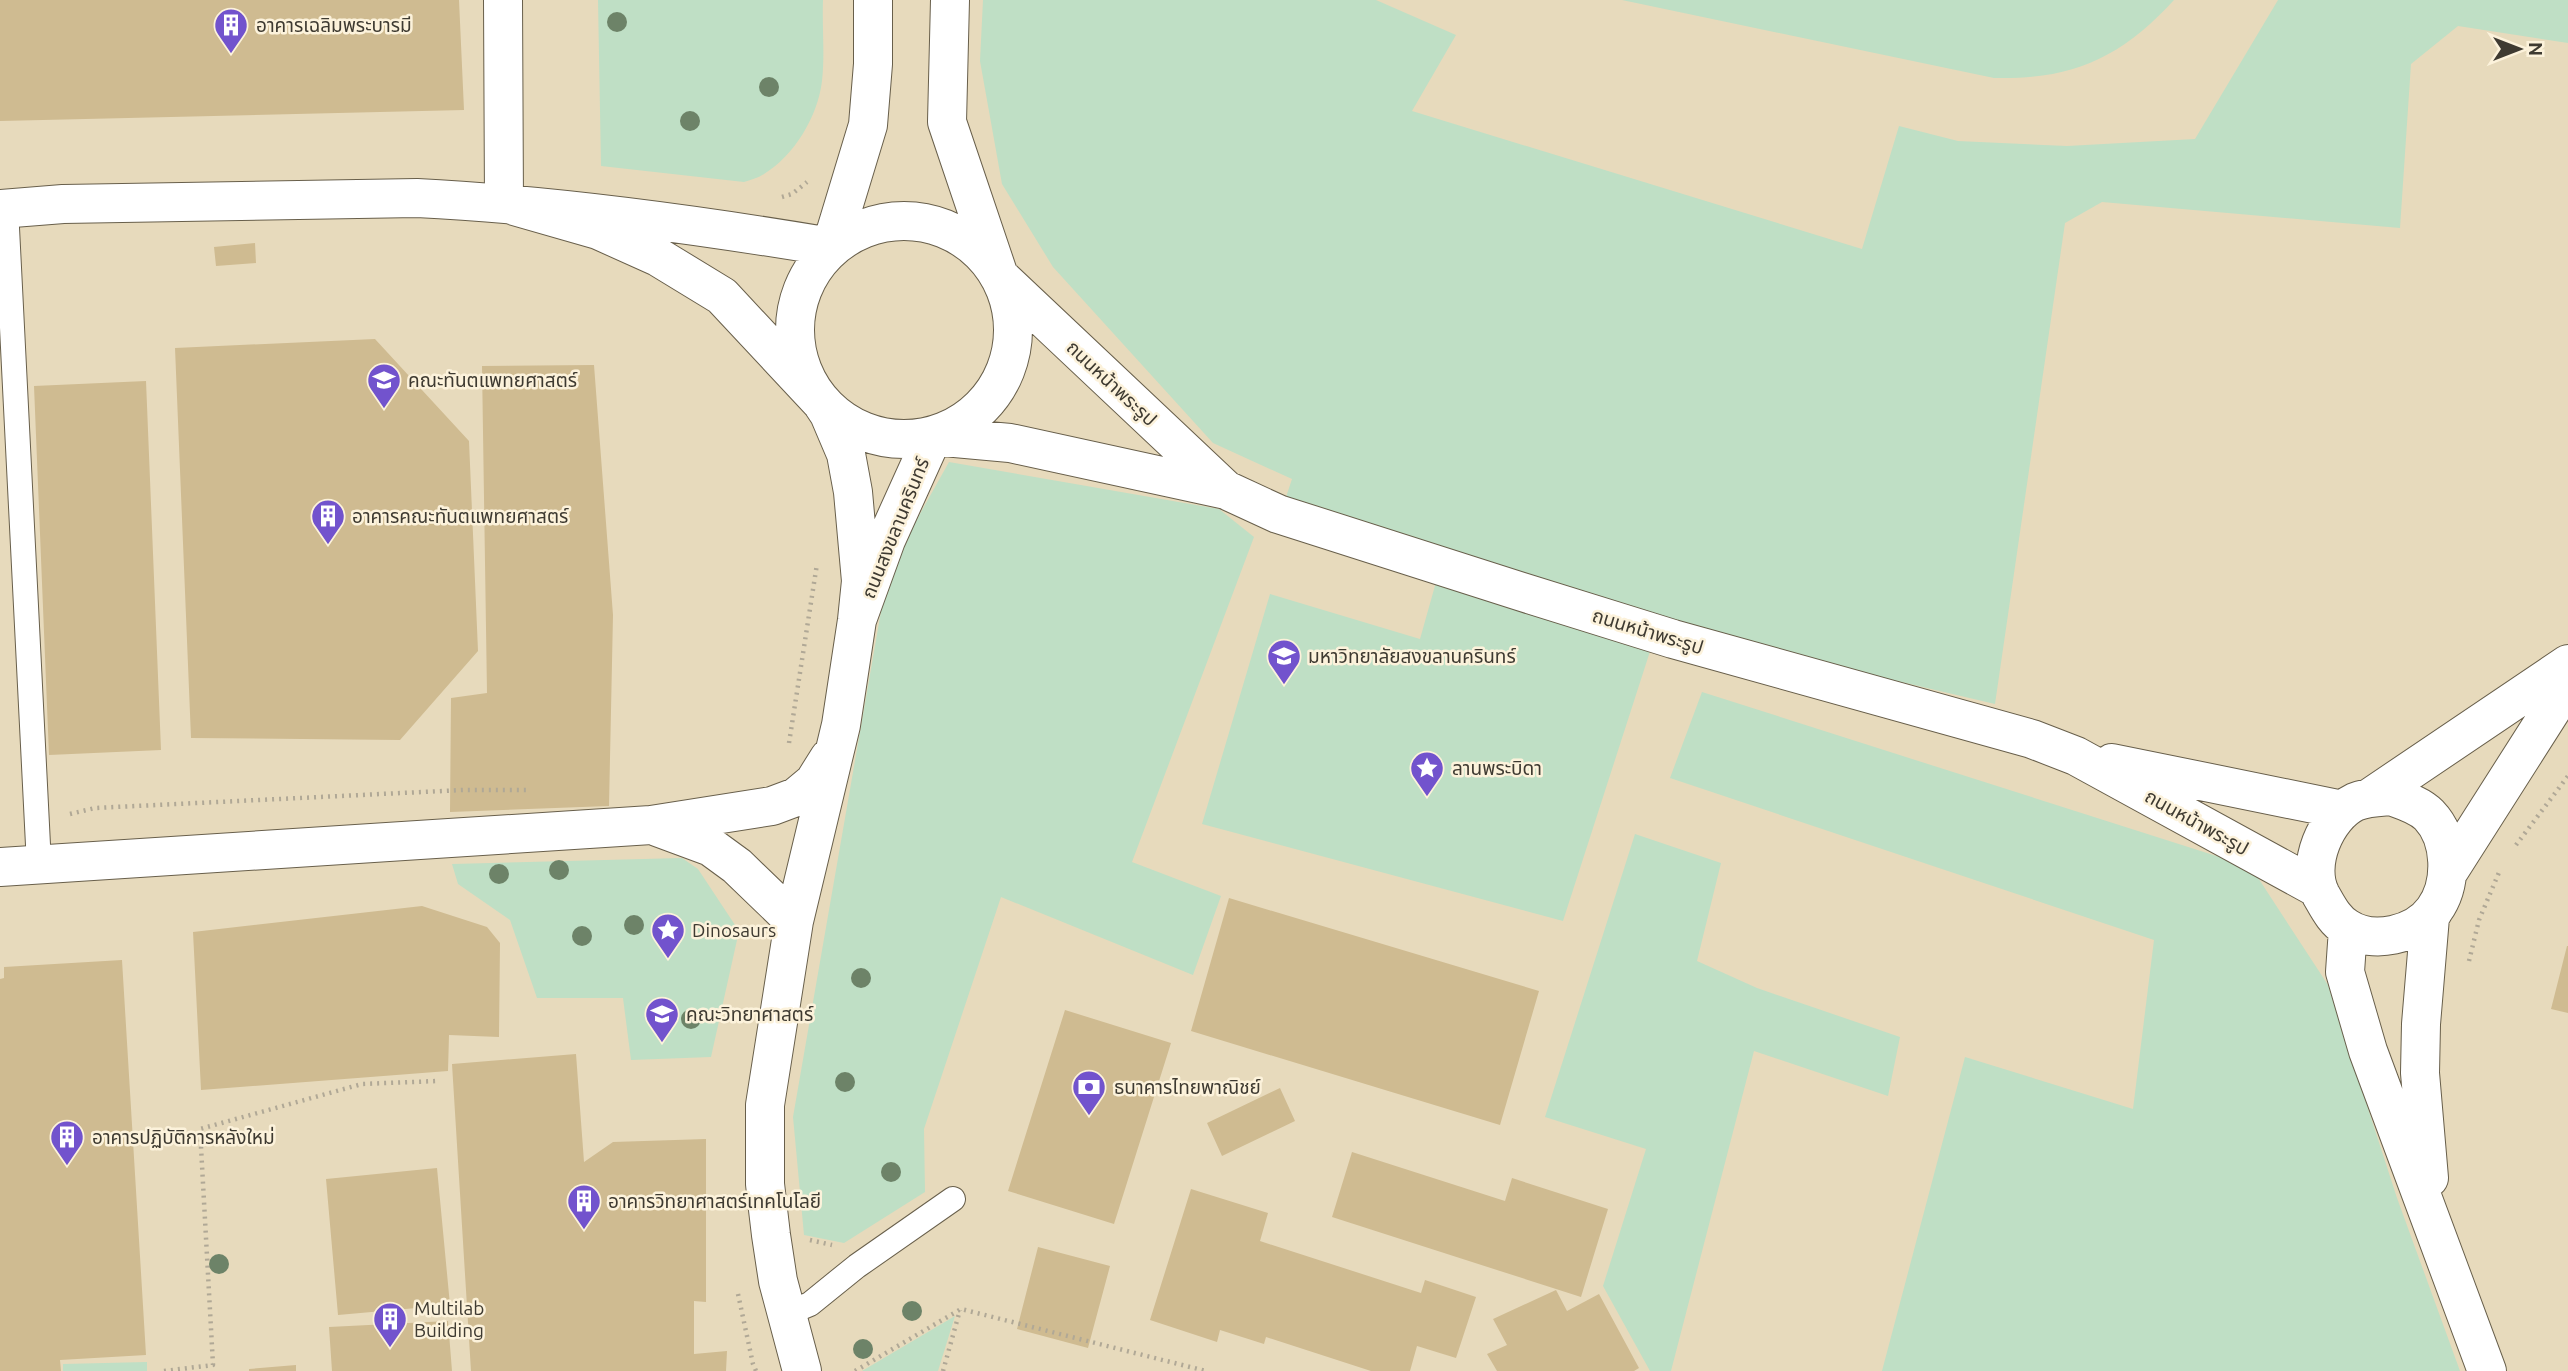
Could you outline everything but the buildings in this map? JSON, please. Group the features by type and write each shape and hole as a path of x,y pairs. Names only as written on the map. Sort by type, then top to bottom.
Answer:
{"street":[{"path":"503,0 504,203"},
{"path":"831,247 868,125 873,64 873,0"},
{"path":"504,203 598,230 658,257 722,296 844,423 872,435 902,440 933,436 963,423 988,400 1004,373 1012,340 1010,307 947,122 950,0"},
{"path":"3,209 63,204 416,198 594,211 831,247"},
{"path":"821,402 803,373 794,340 797,306 810,273 831,247 859,230 890,220 922,222 953,232 979,250 999,276"},
{"name":"ถนนหน้าพระรูป","path":"999,276 1226,490"},
{"name":"ถนนสงขลานครินทร์","path":"794,921 824,766 841,725 861,581 846,454 821,402"},
{"name":"ถนนหน้าพระรูป","path":"933,436 1010,443 1226,490 1278,514 1673,639 2032,739 2076,756 2317,888"},
{"name":"ถนนสงขลานครินทร์","path":"857,620 886,540 933,436"},
{"path":"2434,910 2417,927 2395,935 2372,936 2348,929 2331,914 2317,888 2316,868 2327,828 2357,803 2568,664"},
{"path":"2447,874 2568,684"},
{"name":"ถนนหน้าพระรูป","path":"2076,756 2357,803"},
{"path":"0,867 650,825 772,806 796,797 824,766"},
{"path":"2357,803 2391,796 2412,803 2429,815 2441,833 2447,853 2447,874 2443,892 2430,918 2421,1024 2420,1073 2432,1222"},
{"path":"650,825 711,847 737,866 794,921 765,1105 764,1145 771,1235 786,1314 802,1371"},
{"path":"2348,929 2345,972 2368,1051 2487,1371"}],"lane":[{"path":"3,209 39,864"},
{"path":"786,1314 810,1304 865,1260 953,1199"}],"path":[{"path":"772,199 792,194 810,179"},
{"path":"788,750 818,557"},
{"path":"2516,845 2568,776"},
{"path":"36,821 95,808 463,790 528,790"},
{"path":"2467,974 2479,920 2501,869"},
{"path":"164,1371 213,1365 200,1129 362,1084 437,1081"},
{"path":"943,1371 961,1309"},
{"path":"855,1371 961,1309 1206,1371"}],"shaded area":[{"name":"มหาวิทยาลัยสงขลานครินทร์","path":"0,0 2568,0 2568,1371 0,1371"}],"green space":[{"path":"598,0 823,0 822,81 815,108 803,134 775,166 744,182 601,166"},
{"path":"983,0 1376,0 1456,35 1412,111 1862,249 1899,126 1958,141 2067,146 2195,139 2278,0 2568,0 2568,43 2458,26 2411,64 2400,228 2102,202 2065,223 1995,704 1735,643 1285,500 1292,479 1213,443 1053,267 1002,184 980,61"},
{"path":"1622,0 2174,0 2134,37 2093,62 2048,75 1994,78"},
{"path":"949,462 1219,509 1254,537 1132,862 1221,896 1193,975 1001,897 924,1129 925,1192 844,1243 804,1235 793,1117 888,571"},
{"path":"1438,575 1654,639 1563,921 1202,824 1270,594 1420,639"},
{"path":"1702,692 2251,867 2328,985 2397,1198 2460,1371 1882,1371 1965,1057 2133,1109 2154,940 1670,778"},
{"path":"1635,834 1721,863 1697,961 1757,988 1900,1037 1888,1096 1754,1051 1671,1371 1650,1371 1603,1286 1646,1149 1545,1117"},
{"path":"682,858 698,869 739,931 711,1057 631,1060 623,998 537,998 510,920 458,884 452,864"},
{"path":"955,1316 938,1371 862,1371"},
{"path":"147,1362 147,1371 63,1371 63,1364"}],"place":[{"name":"อาคารเฉลิมพระบารมี","path":"231,55"},
{"name":"คณะทันตแพทยศาสตร์","path":"384,410"},
{"name":"อาคารคณะทันตแพทยศาสตร์","path":"328,546"},
{"name":"มหาวิทยาลัยสงขลานครินทร์","path":"1284,686"},
{"name":"ลานพระบิดา","path":"1427,798"},
{"name":"Dinosaurs","path":"668,960"},
{"name":"คณะวิทยาศาสตร์","path":"662,1044"},
{"name":"ธนาคารไทยพาณิชย์","path":"1089,1117"},
{"name":"อาคารปฏิบัติการหลังใหม่","path":"67,1167"},
{"name":"อาคารวิทยาศาสตร์เทคโนโลยี","path":"584,1231"},
{"name":"Multilab Building","path":"390,1349"}]}
